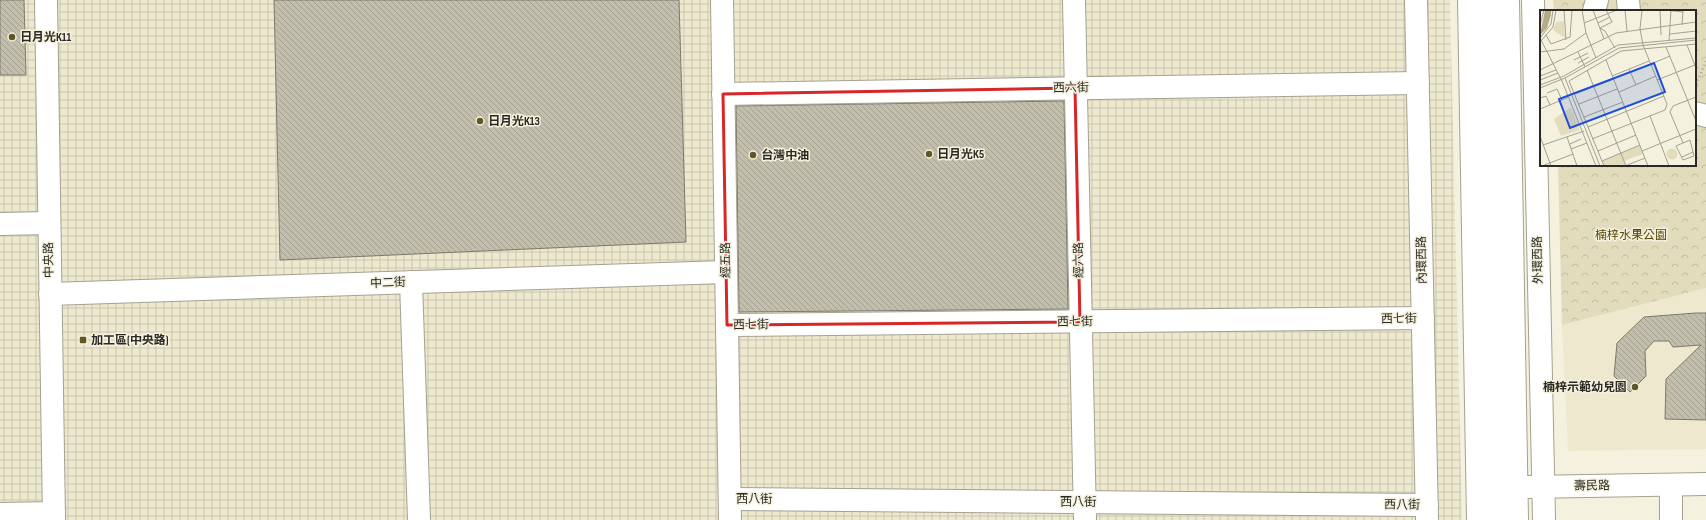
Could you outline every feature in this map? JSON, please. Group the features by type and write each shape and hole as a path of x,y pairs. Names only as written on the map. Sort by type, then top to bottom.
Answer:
{"street":[{"name":"中央路","path":"46,0 54,517"},
{"name":"經五路","path":"722,0 730,509"},
{"name":"經六路","path":"1074,0 1084,511"},
{"name":"內環西路","path":"1416,0 1427,512"},
{"path":"1469,0 1499,520"},
{"path":"1490,0 1497,488 1517,520"},
{"path":"1478,520 1497,488 1508,0"},
{"name":"外環西路","path":"1533,0 1544,520"},
{"path":"1594,10 1596,0"},
{"path":"1628,0 1629,10"},
{"name":"西六街","path":"723,94 1418,82"},
{"path":"1696,113 1706,116"},
{"path":"0,224 49,223"},
{"name":"中二街","path":"50,294 726,272"},
{"path":"412,282 419,520"},
{"name":"西七街","path":"727,325 1423,318"},
{"name":"壽民路","path":"1497,488 1706,484"},
{"path":"1671,485 1671,520"},
{"name":"西八街","path":"730,509 1427,512"},
{"path":"0,514 54,517"}],"path":[{"path":"1696,86 1706,61"}],"highlighted area":[{"path":"1075,88 1080,322 727,325 723,94"}],"shaded area":[{"path":"0,0 1450,0 1462,520 0,520"},
{"name":"楠梓示範幼兒園","path":"1706,288 1706,449 1568,451 1562,325"}],"green space":[{"name":"楠梓水果公園","path":"1553,0 1706,0 1706,288 1562,325 1558,166 1696,166 1696,10 1554,10"}],"building":[{"name":"日月光K11","path":"0,0 24,0 26,75 0,75"},
{"name":"日月光K13","path":"274,0 679,0 686,242 280,260"},
{"name":"日月光K5","path":"1064,101 1068,309 739,312 736,106"},
{"path":"1706,313 1706,420 1665,419 1666,379 1701,345 1673,347 1669,341 1654,341 1645,351 1646,376 1630,392 1614,376 1617,343 1644,317"}],"place":[{"name":"日月光K11","path":"12,37"},
{"name":"日月光K13","path":"480,121"},
{"name":"日月光K5","path":"929,154"},
{"name":"台灣中油","path":"753,155"},
{"name":"加工區(中央路)","path":"83,340"},
{"name":"楠梓示範幼兒園","path":"1635,387"}]}
